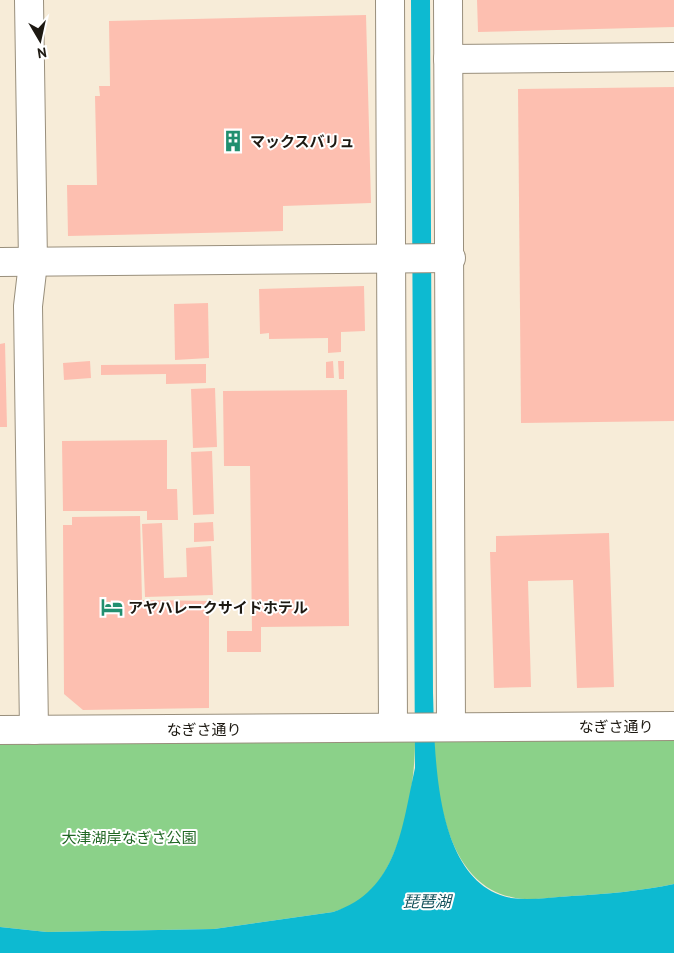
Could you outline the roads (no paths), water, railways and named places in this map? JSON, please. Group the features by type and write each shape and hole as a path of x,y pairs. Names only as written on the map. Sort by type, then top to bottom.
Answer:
{"street":[{"path":"29,0 33,263 28,306 34,730"},
{"path":"390,0 421,258 444,727"},
{"path":"401,727 421,258 448,59 448,0"},
{"path":"448,59 674,57"},
{"path":"0,262 421,258"},
{"name":"なぎさ通り","path":"0,730 674,726"}],"water":[{"name":"琵琶湖","path":"411,0 430,0 433,693 435,748 444,812 453,842 466,868 485,887 511,898 534,899 611,893 674,884 674,953 0,953 0,927 47,932 214,929 333,912 355,902 371,889 384,873 394,854 406,812 415,768"}],"place":[{"name":"マックスバリュ","path":"233,141"},
{"name":"アヤハレークサイドホテル","path":"112,607"}],"park label":[{"name":"大津湖岸なぎさ公園","path":"129,837"}]}
